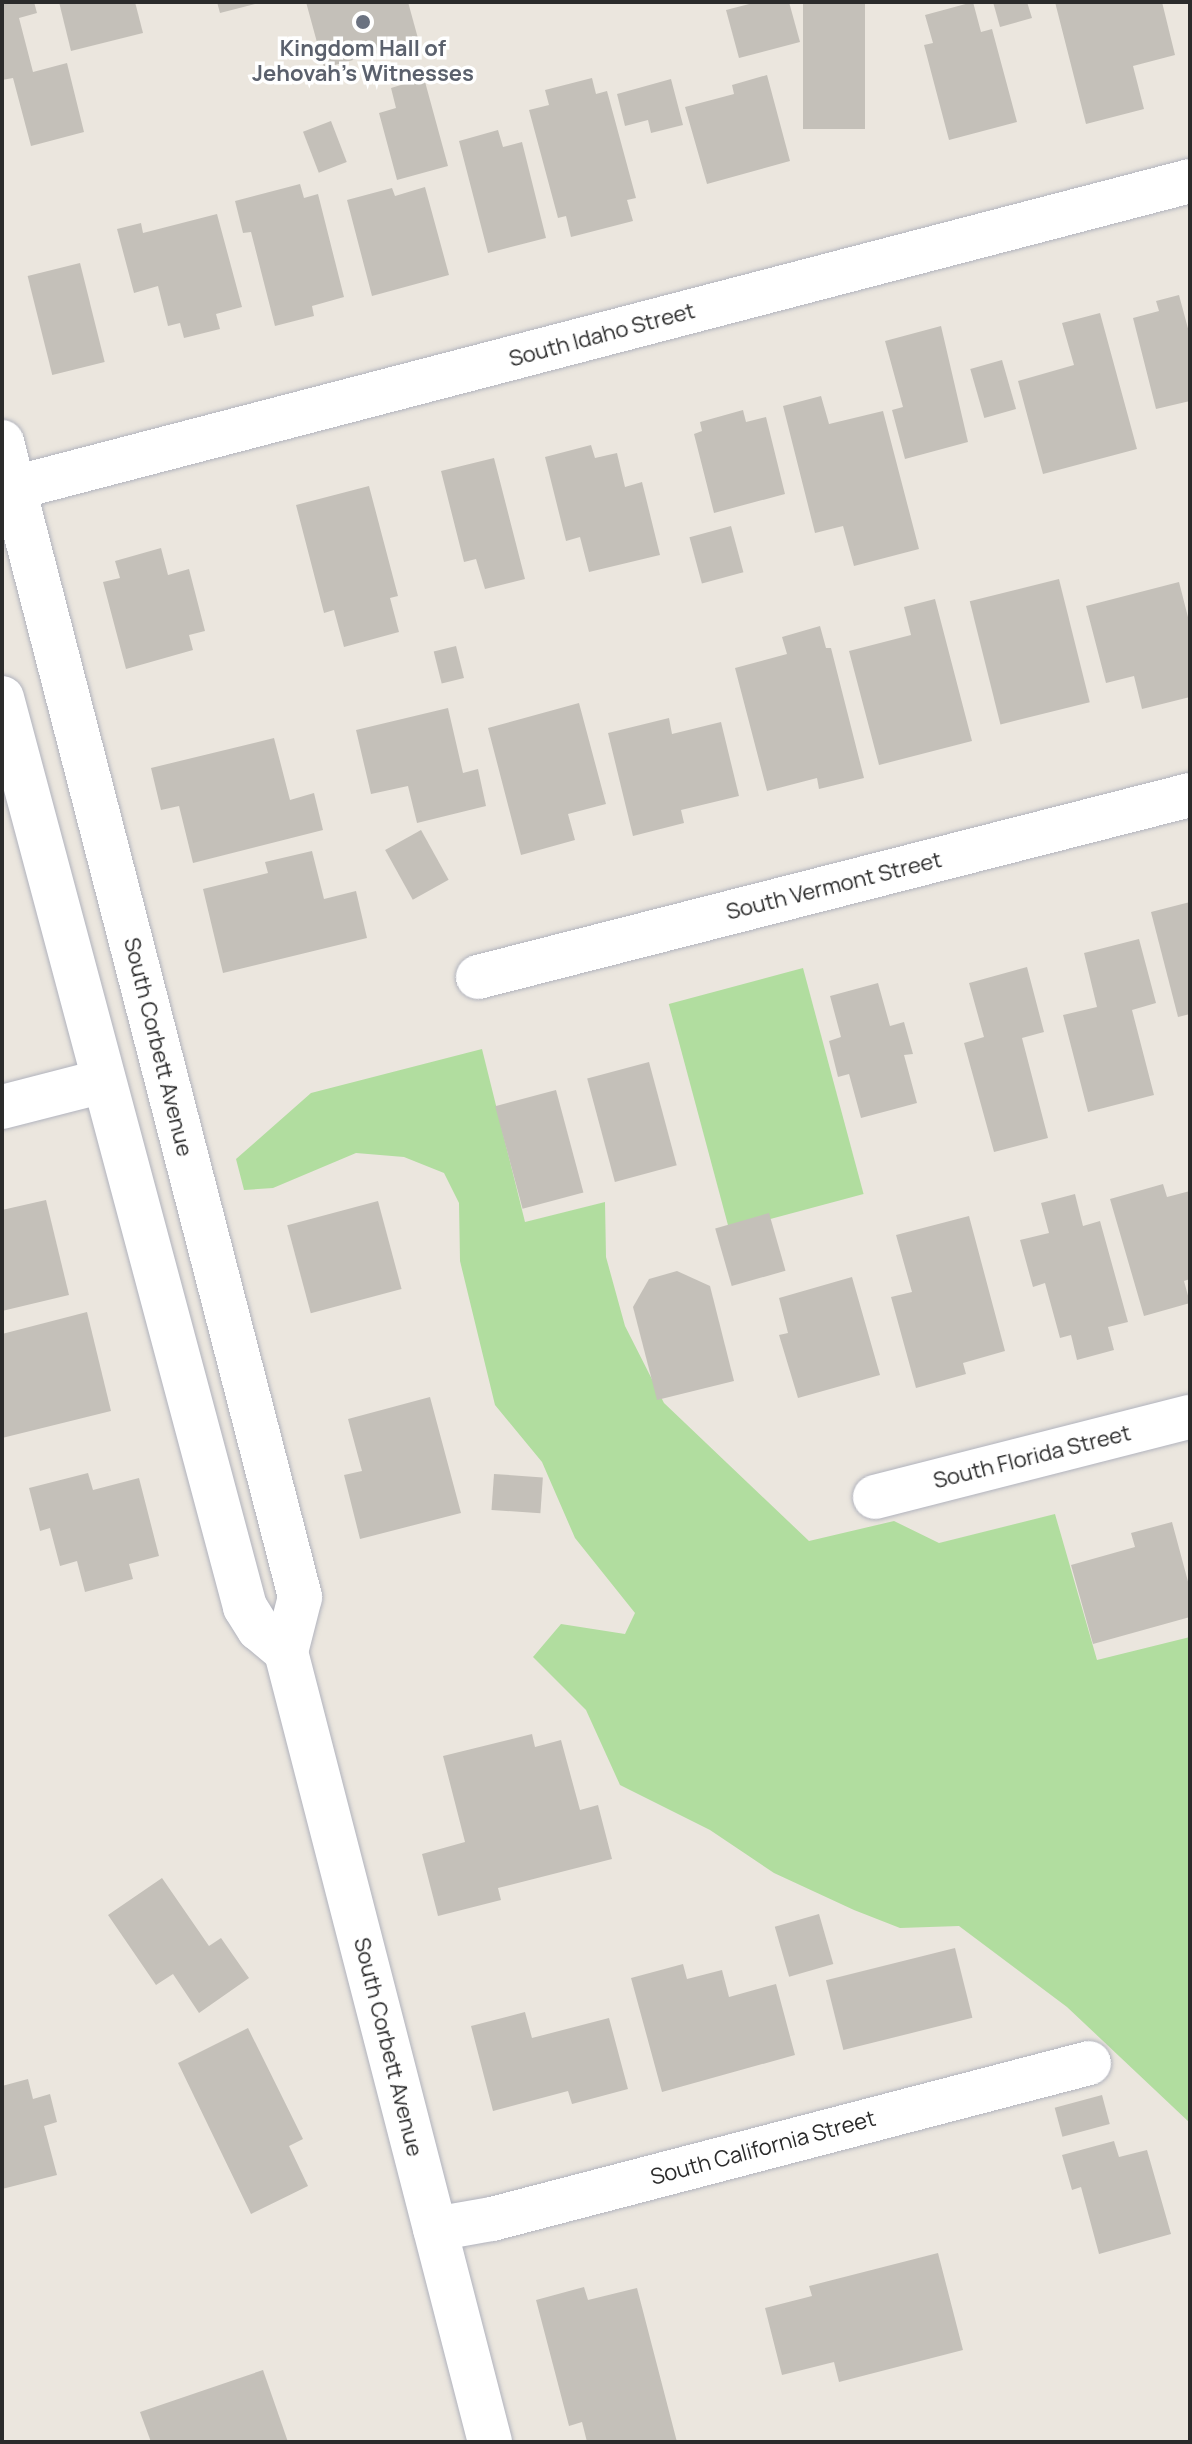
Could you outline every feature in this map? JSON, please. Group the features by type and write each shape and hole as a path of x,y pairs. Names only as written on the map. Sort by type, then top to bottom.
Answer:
{"street":[{"name":"South Idaho Street","path":"14,488 1190,181"},
{"name":"South Corbett Avenue","path":"2,442 300,1597 286,1652 490,2442"},
{"path":"2,698 245,1607 259,1629 286,1652"},
{"name":"South Vermont Street","path":"478,977 1190,795"},
{"path":"2,1107 103,1081"},
{"name":"South Florida Street","path":"875,1497 1190,1417"},
{"name":"South California Street","path":"435,2229 492,2219 1089,2063"}],"green space":[{"path":"803,968 864,1194 729,1230 669,1004"},
{"path":"482,1049 525,1222 605,1202 606,1257 625,1326 664,1403 809,1541 894,1521 939,1543 1055,1514 1097,1660 1190,1637 1190,2123 1067,2007 959,1926 900,1928 854,1910 774,1873 710,1830 620,1785 586,1710 533,1657 561,1624 625,1634 635,1613 575,1538 542,1462 495,1405 460,1261 459,1203 444,1173 404,1157 356,1153 273,1188 244,1190 236,1159 311,1093"}],"building":[{"path":"2,2 34,2 37,13 19,18 33,72 67,63 84,132 31,146 13,78 2,80"},
{"path":"59,2 135,2 143,33 71,51"},
{"path":"217,2 259,2 259,3 220,13"},
{"name":"Kingdom Hall of Jehovah's Witnesses","path":"306,2 408,2 419,42 324,68"},
{"path":"757,2 789,2 800,42 739,58 726,10"},
{"path":"803,2 865,2 865,129 803,129"},
{"path":"973,2 981,32 992,29 1017,122 949,140 924,45 933,43 925,15"},
{"path":"993,2 1027,2 1032,18 1000,27"},
{"path":"1055,2 1162,2 1175,55 1133,66 1144,109 1086,124"},
{"path":"767,75 790,161 707,184 685,107 734,94 732,85"},
{"path":"424,78 448,166 397,180 379,113 396,108 391,88"},
{"path":"592,78 596,94 607,91 636,198 627,200 633,221 571,237 566,216 558,218 529,110 549,105 545,90"},
{"path":"671,79 683,125 651,133 648,120 625,126 617,94"},
{"path":"331,121 347,162 319,173 303,132"},
{"path":"498,130 503,147 522,142 546,238 488,253 459,141"},
{"path":"300,184 304,198 318,194 344,297 312,306 314,316 275,326 251,232 243,233 235,201"},
{"path":"425,187 449,275 372,296 347,200 392,188 395,196"},
{"path":"217,214 242,307 216,314 220,329 184,338 180,323 168,326 158,286 134,293 117,229 141,223 143,233"},
{"path":"80,263 105,362 52,375 28,276"},
{"path":"1179,295 1190,336 1190,401 1156,409 1133,318 1159,311 1156,301"},
{"path":"1100,313 1137,449 1043,474 1018,381 1074,365 1062,323"},
{"path":"941,326 968,442 905,459 892,410 903,407 885,341"},
{"path":"1002,360 1016,409 984,418 970,369"},
{"path":"821,396 829,424 883,411 919,549 854,566 843,526 815,533 783,406"},
{"path":"743,410 746,422 766,417 785,494 714,513 694,434 702,431 700,422"},
{"path":"591,445 595,458 617,453 625,487 642,482 660,555 589,572 580,537 566,541 545,457"},
{"path":"494,458 525,579 485,589 476,559 464,562 441,471"},
{"path":"369,486 398,596 390,598 399,632 344,647 334,610 324,613 296,505"},
{"path":"731,526 743,572 702,583 689,537"},
{"path":"161,548 168,575 189,569 205,631 189,635 193,650 126,669 103,582 120,578 115,561"},
{"path":"1059,579 1090,702 1000,724 970,601"},
{"path":"1179,582 1190,625 1190,697 1142,709 1134,676 1106,683 1086,606"},
{"path":"935,599 972,741 879,765 849,651 911,635 904,607"},
{"path":"820,626 826,648 831,648 864,778 819,789 817,778 767,791 735,668 787,654 782,637"},
{"path":"456,646 464,678 442,684 434,652"},
{"path":"579,703 606,804 568,814 575,840 521,855 488,728"},
{"path":"448,708 463,773 478,769 486,806 417,823 408,786 371,794 356,730"},
{"path":"669,718 672,734 721,722 739,796 681,810 684,823 633,836 608,733"},
{"path":"274,738 290,800 314,793 323,830 193,863 179,806 161,810 151,768"},
{"path":"421,830 449,880 413,900 385,850"},
{"path":"312,851 324,899 356,891 367,938 223,973 203,889 268,873 265,862"},
{"path":"1190,902 1190,1014 1178,1017 1151,912"},
{"path":"1139,939 1156,1003 1132,1010 1154,1095 1088,1112 1063,1015 1097,1007 1084,953"},
{"path":"1027,967 1044,1032 1022,1038 1048,1138 994,1152 964,1043 984,1037 969,983"},
{"path":"878,983 890,1026 904,1022 913,1054 904,1055 917,1103 861,1118 849,1074 838,1077 829,1041 841,1037 830,996"},
{"path":"649,1062 677,1165 615,1182 587,1079"},
{"path":"556,1090 583,1192 523,1209 495,1106"},
{"path":"1163,1184 1167,1197 1190,1191 1190,1279 1184,1281 1190,1303 1144,1316 1110,1199"},
{"path":"1075,1194 1083,1226 1100,1221 1128,1322 1108,1327 1114,1350 1077,1360 1071,1335 1060,1338 1045,1283 1033,1287 1020,1240 1049,1233 1041,1203"},
{"path":"46,1200 69,1295 2,1311 2,1210"},
{"path":"378,1201 402,1289 311,1313 287,1225"},
{"path":"769,1213 786,1271 732,1286 715,1228"},
{"path":"969,1216 1005,1351 963,1363 966,1374 916,1388 891,1297 912,1292 896,1235"},
{"path":"677,1271 710,1286 734,1381 657,1400 633,1307 649,1279"},
{"path":"852,1277 880,1375 798,1398 779,1335 788,1333 779,1298"},
{"path":"87,1312 111,1411 2,1438 2,1334"},
{"path":"430,1397 461,1513 360,1539 344,1475 362,1471 348,1419"},
{"path":"88,1473 93,1490 139,1478 159,1556 129,1564 133,1579 85,1592 77,1561 60,1566 50,1528 40,1531 29,1488"},
{"path":"494,1474 543,1477 540,1513 491,1510"},
{"path":"1172,1522 1190,1589 1190,1617 1093,1644 1071,1565 1135,1547 1131,1533"},
{"path":"532,1734 535,1747 561,1740 580,1810 598,1805 612,1859 498,1888 501,1900 438,1916 422,1854 465,1842 443,1756"},
{"path":"162,1878 209,1946 221,1938 249,1978 199,2013 173,1974 156,1985 108,1915"},
{"path":"819,1914 833,1964 789,1977 775,1927"},
{"path":"955,1948 972,2018 843,2050 826,1980"},
{"path":"683,1964 687,1979 722,1970 729,1997 776,1984 795,2055 662,2092 631,1978"},
{"path":"525,2012 532,2038 609,2018 628,2089 572,2104 568,2091 493,2111 471,2026"},
{"path":"248,2028 303,2139 289,2146 308,2186 251,2214 178,2063"},
{"path":"28,2079 33,2099 50,2094 57,2122 44,2126 57,2175 2,2189 2,2086"},
{"path":"1102,2095 1110,2124 1062,2137 1055,2108"},
{"path":"1114,2141 1119,2157 1147,2150 1171,2234 1099,2254 1081,2187 1072,2190 1062,2155"},
{"path":"938,2253 963,2350 839,2382 834,2362 782,2375 765,2308 812,2296 809,2286"},
{"path":"584,2287 588,2300 637,2288 677,2442 587,2442 582,2422 569,2426 536,2300"},
{"path":"263,2370 288,2442 151,2442 140,2412"}],"place":[{"name":"Kingdom Hall of Jehovah's Witnesses","path":"363,22"}]}
